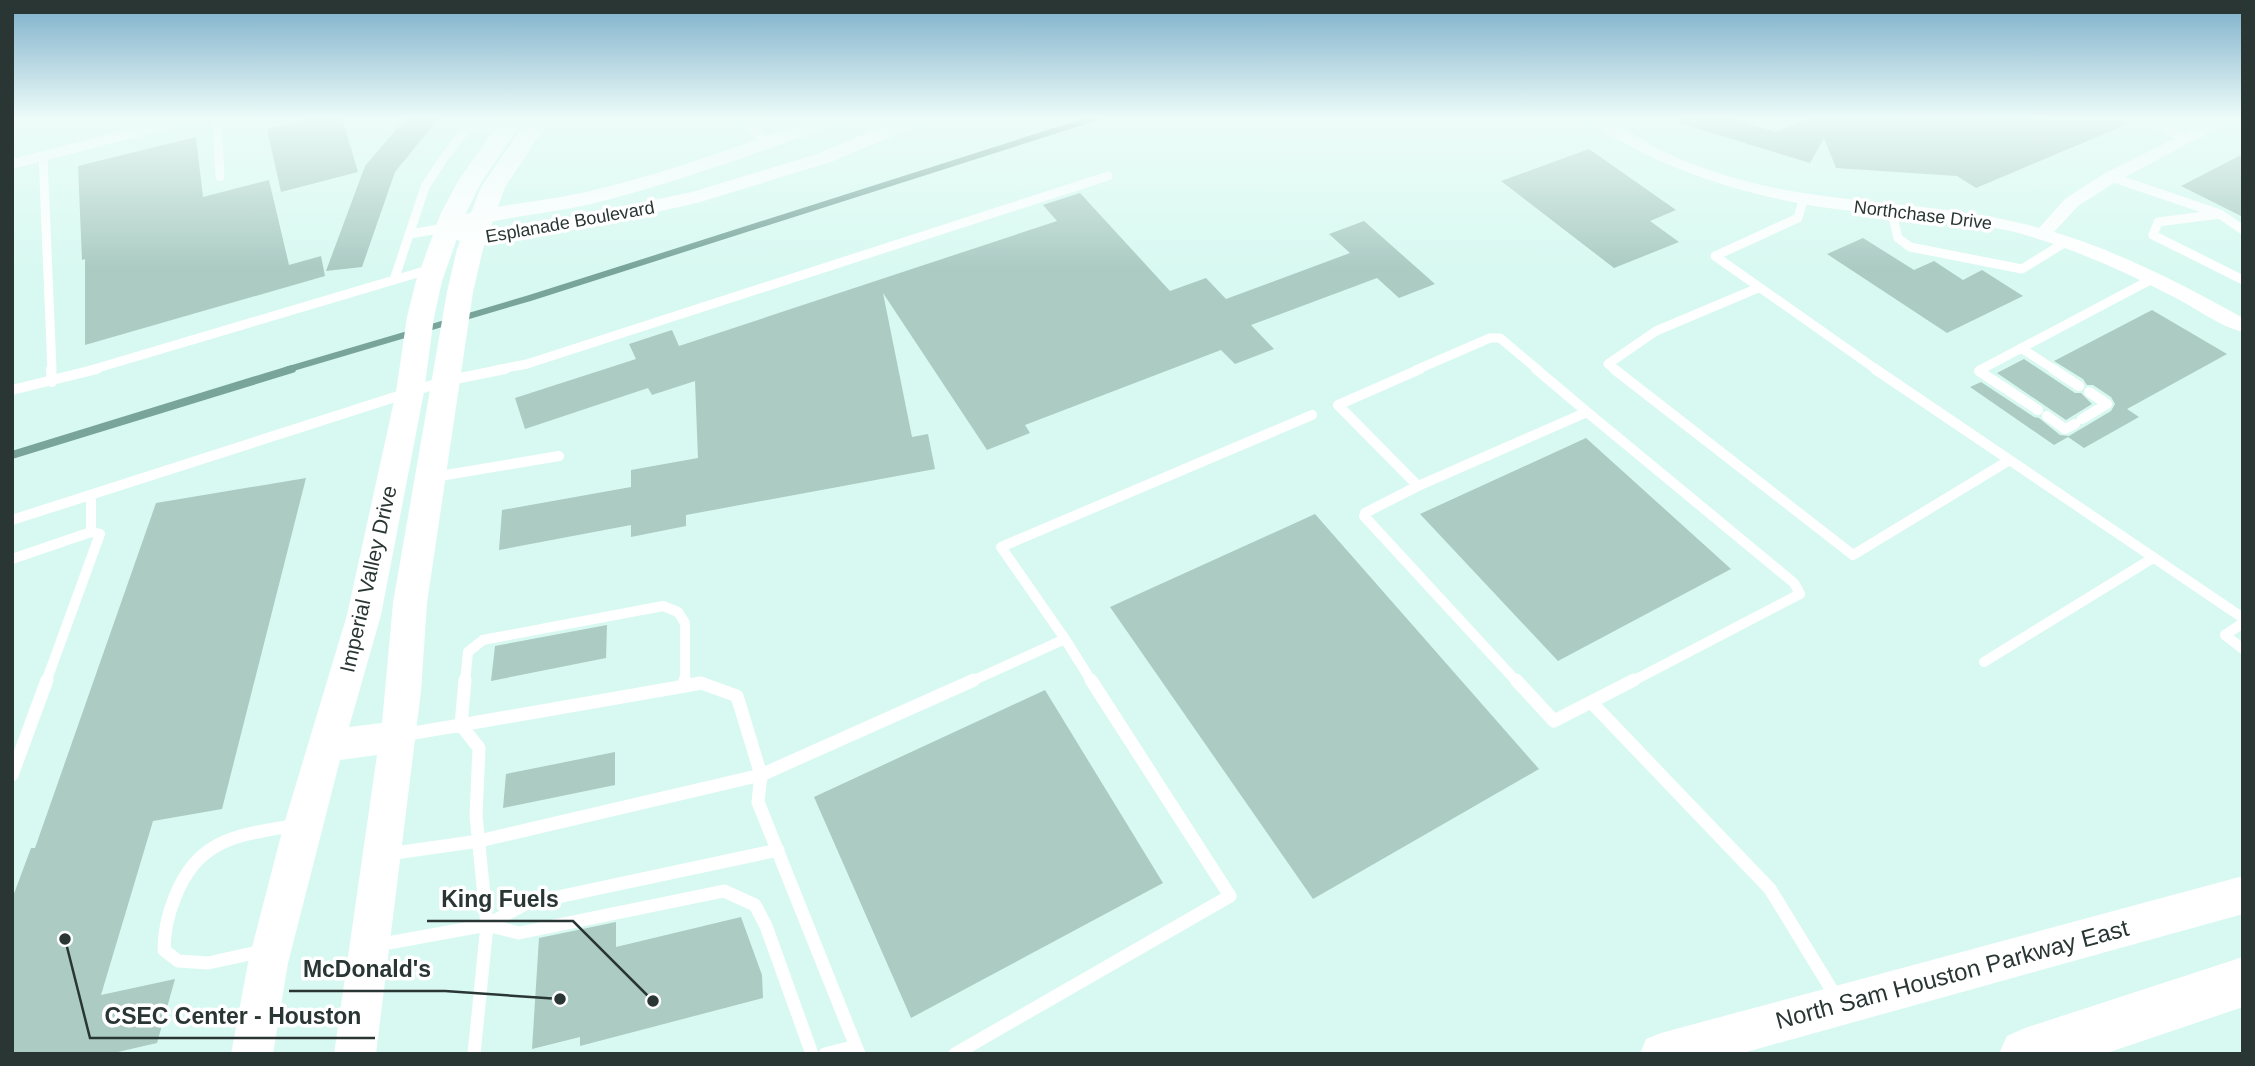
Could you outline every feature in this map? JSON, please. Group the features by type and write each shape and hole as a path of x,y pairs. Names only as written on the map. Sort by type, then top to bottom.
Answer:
{"highway":[{"path":"2025,1054 2243,982"}],"main road":[{"name":"Imperial Valley Drive","path":"252,1054 272,949 303,824 364,615 412,377 428,282 445,229 477,168"},
{"name":"Imperial Valley Drive","path":"355,1054 398,736 410,603 460,292 478,227 505,168"},
{"path":"325,746 398,736"},
{"name":"North Sam Houston Parkway East","path":"1661,1054 2243,895"}],"street":[{"name":"Esplanade Boulevard","path":"478,227 594,197 685,168"},
{"name":"Esplanade Boulevard","path":"445,229 585,221 697,197 792,168"},
{"name":"Northchase Drive","path":"1686,168 1750,190 1803,200 1985,220 2042,235 2109,257 2242,323"},
{"path":"2042,235 2071,202 2129,168"}],"lane":[{"path":"43,168 51,382"},
{"path":"219,168 219,177"},
{"path":"394,280 425,187 439,168"},
{"path":"12,520 91,495 448,365 527,364 1108,176"},
{"path":"2111,177 2220,214 2243,230"},
{"path":"1803,200 1798,218 1715,256 2008,461 2243,620 2225,635 2243,649"},
{"path":"1891,209 1898,238 1910,247 1959,257 2022,269 2064,243"},
{"path":"2220,214 2158,222 2154,234 2243,280"},
{"path":"409,234 445,229"},
{"path":"2089,392 2107,404 2065,429 1979,371 2152,279"},
{"path":"12,390 51,382 394,280 428,282"},
{"path":"1758,288 1656,331 1608,364 1853,555 2008,461"},
{"path":"1418,486 1338,405 1490,338 1500,338 1794,583 1800,594 1554,721 1364,516 1365,513 1418,486 1587,412"},
{"path":"2021,348 2080,386"},
{"path":"955,1054 1230,897 1065,639 1001,547 1312,415"},
{"path":"432,477 559,456"},
{"path":"91,495 92,532"},
{"path":"12,559 92,532 100,534 12,775"},
{"path":"1984,662 2153,558"},
{"path":"474,1054 487,925 476,816 479,748 461,725 468,652 483,640 663,606 678,612 685,623 685,686"},
{"path":"382,855 479,841 761,775 1065,639"},
{"path":"398,736 701,683 737,696 761,775 758,802 857,1050 825,1054"},
{"path":"1591,702 1770,889 1841,1004"},
{"path":"272,949 208,963 178,961 164,950 163,933 180,879 192,859 207,848 242,836 303,824"},
{"path":"369,947 487,925 525,904 778,850"},
{"path":"487,925 519,933 724,891 755,905 766,926 812,1054"}],"building":[{"path":"78,168 200,168 203,197 269,180 289,265 321,256 325,276 85,345 85,259 82,260"},
{"path":"276,168 357,168 358,172 281,192"},
{"path":"364,168 398,168 362,267 326,271"},
{"path":"1537,168 1616,168 1676,210 1650,221 1679,242 1614,268 1501,181"},
{"path":"1836,168 2024,168 1976,188 1957,176"},
{"path":"2216,168 2243,168 2243,217 2181,186"},
{"path":"1080,193 1170,291 1206,278 1226,299 1350,253 1329,234 1364,221 1435,284 1399,298 1377,278 1251,325 1274,349 1235,364 1221,350 1025,425 1030,433 987,450 883,293 912,437 928,434 935,469 686,515 686,526 631,537 631,525 499,550 502,510 631,487 631,470 698,458 695,381 652,395 648,388 525,429 515,398 636,359 629,344 672,330 679,346 1057,221 1043,205"},
{"path":"1863,238 1914,270 1934,261 1963,280 1982,270 2023,296 1947,333 1827,254"},
{"path":"2152,310 2227,354 2127,409 2139,417 2084,448 2068,437 2054,445 1970,387 1981,382 2039,418 2060,435 2069,436 2111,411 2115,404 2111,397 2093,385 2087,385 2083,379 2054,361"},
{"path":"2024,359 2075,393 2081,393 2092,404 2066,420 1997,373"},
{"path":"1586,438 1731,569 1558,661 1420,514"},
{"path":"306,478 222,809 153,821 101,995 175,979 157,1043 109,1054 12,1054 12,899 31,848 35,848 156,503"},
{"path":"1315,514 1539,769 1313,899 1110,607"},
{"path":"607,625 606,658 491,681 495,646"},
{"path":"1045,690 1163,883 911,1018 814,797"},
{"path":"615,752 615,785 503,808 506,774"},
{"path":"741,917 762,975 763,998 580,1046 580,1037 532,1049 539,938 616,922 616,947"}],"waterway":[{"path":"286,370 530,298 939,168"},
{"path":"12,455 292,369"}],"place":[{"name":"CSEC Center - Houston","path":"65,939"},
{"name":"McDonald's","path":"560,999"},
{"name":"King Fuels","path":"653,1001"}]}
